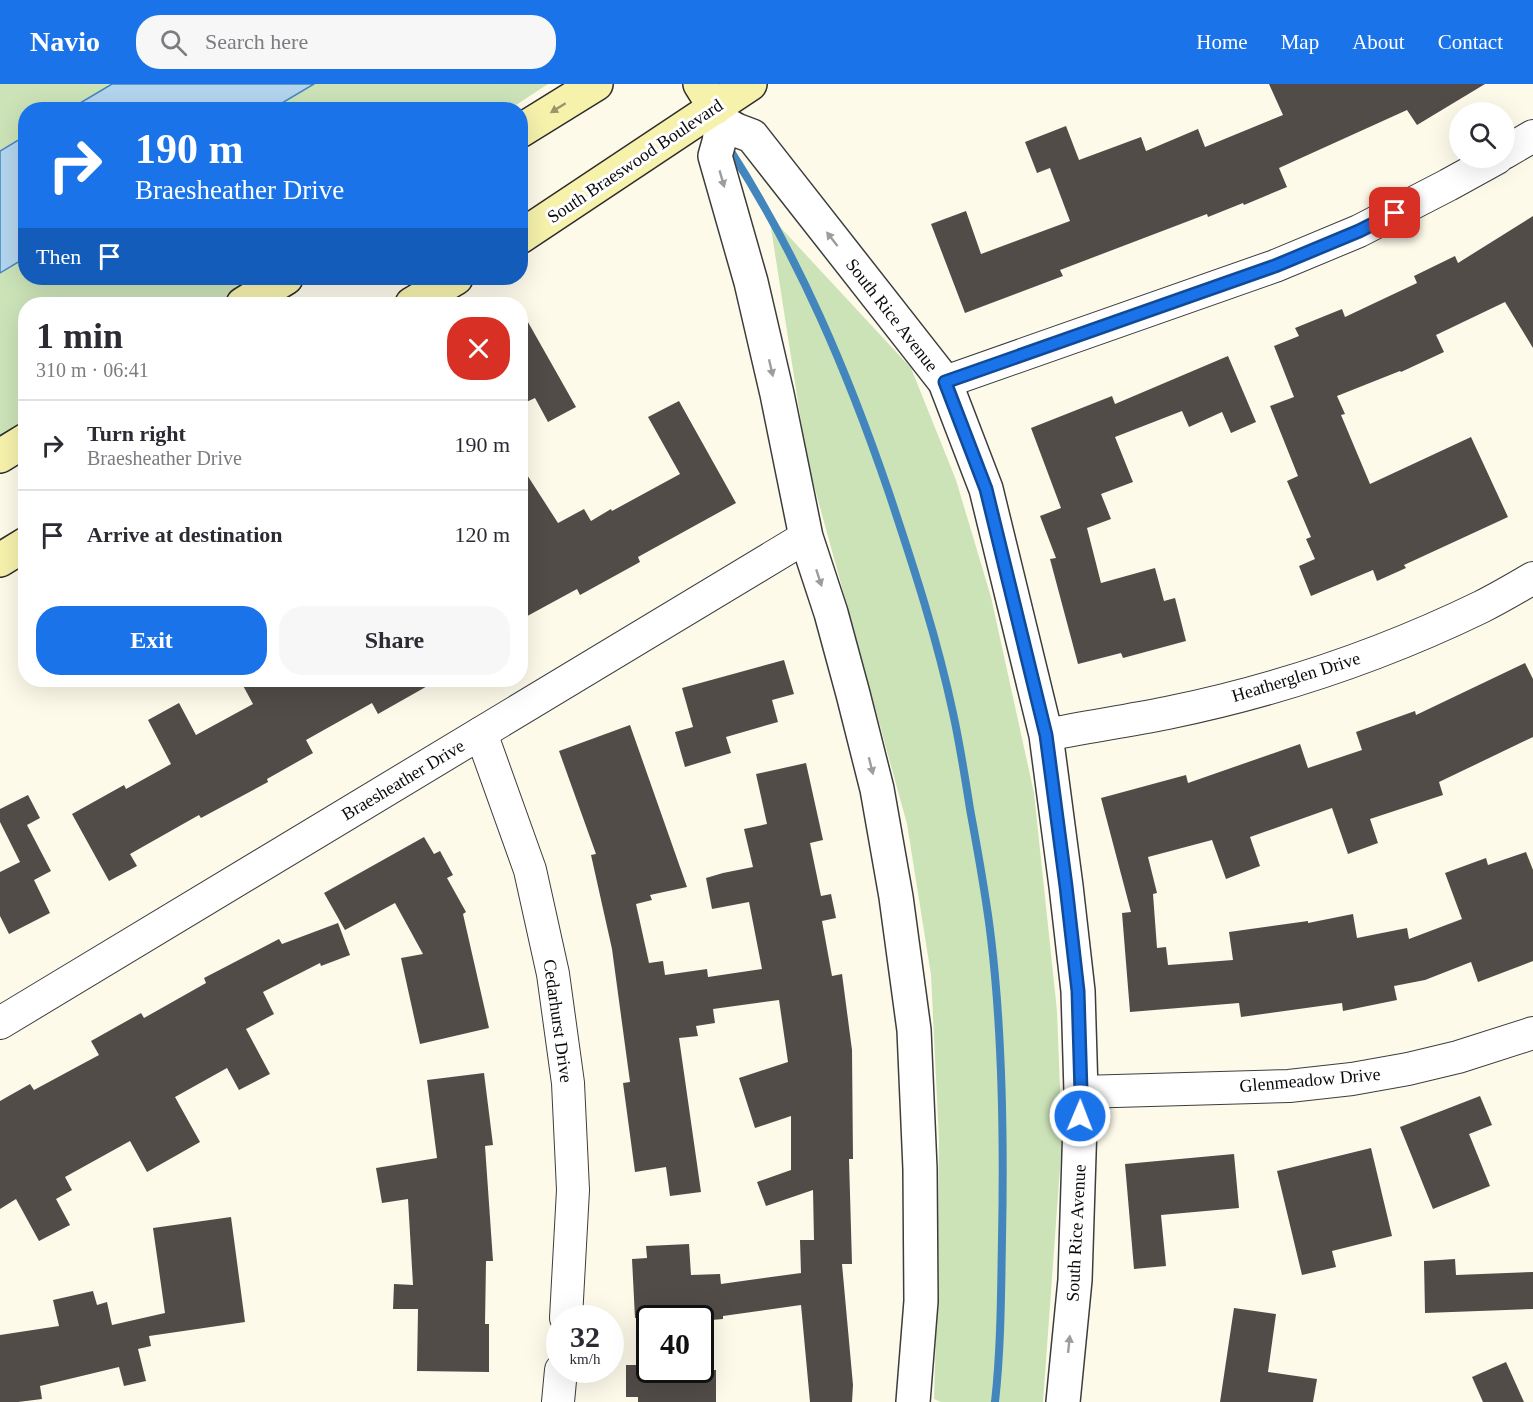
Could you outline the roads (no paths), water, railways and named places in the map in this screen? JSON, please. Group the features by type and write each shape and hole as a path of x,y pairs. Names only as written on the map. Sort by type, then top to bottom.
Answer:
{"main road":[{"path":"528,126 596,84"},
{"name":"South Braeswood Boulevard","path":"528,232 712,105 750,84"},
{"path":"255,297 274,285"},
{"path":"424,297 444,285"},
{"path":"0,456 18,445"},
{"path":"0,560 18,549"}],"street":[{"name":"South Rice Avenue","path":"712,105 736,130 752,136 945,382 986,489 1046,735 1078,991 1081,1092 1075,1280 1063,1402"},
{"path":"712,105 719,142 715,156 754,293 806,537 854,694 877,789 896,897 912,1018 920,1169 921,1301 913,1402"},
{"path":"1515,147 1533,136"},
{"path":"945,382 1275,266 1359,231 1479,168"},
{"name":"Braesheather Drive","path":"0,1023 806,537"},
{"name":"Heatherglen Drive","path":"1046,735 1168,713 1266,688 1342,664 1483,606 1533,578"},
{"name":"Cedarhurst Drive","path":"481,733 530,870 554,974 567,1083 573,1190 568,1305"},
{"name":"Glenmeadow Drive","path":"1081,1092 1289,1086 1352,1079 1408,1070 1533,1033"},
{"path":"558,1402 560,1383"}],"water":[{"path":"112,84 314,84 284,102 82,102"},
{"path":"18,140 18,262 0,273 0,151"}],"waterway":[{"path":"730,150 800,274 857,404 916,574 940,657 953,713 987,906 998,1013 1003,1126 1003,1201 995,1402"}]}
